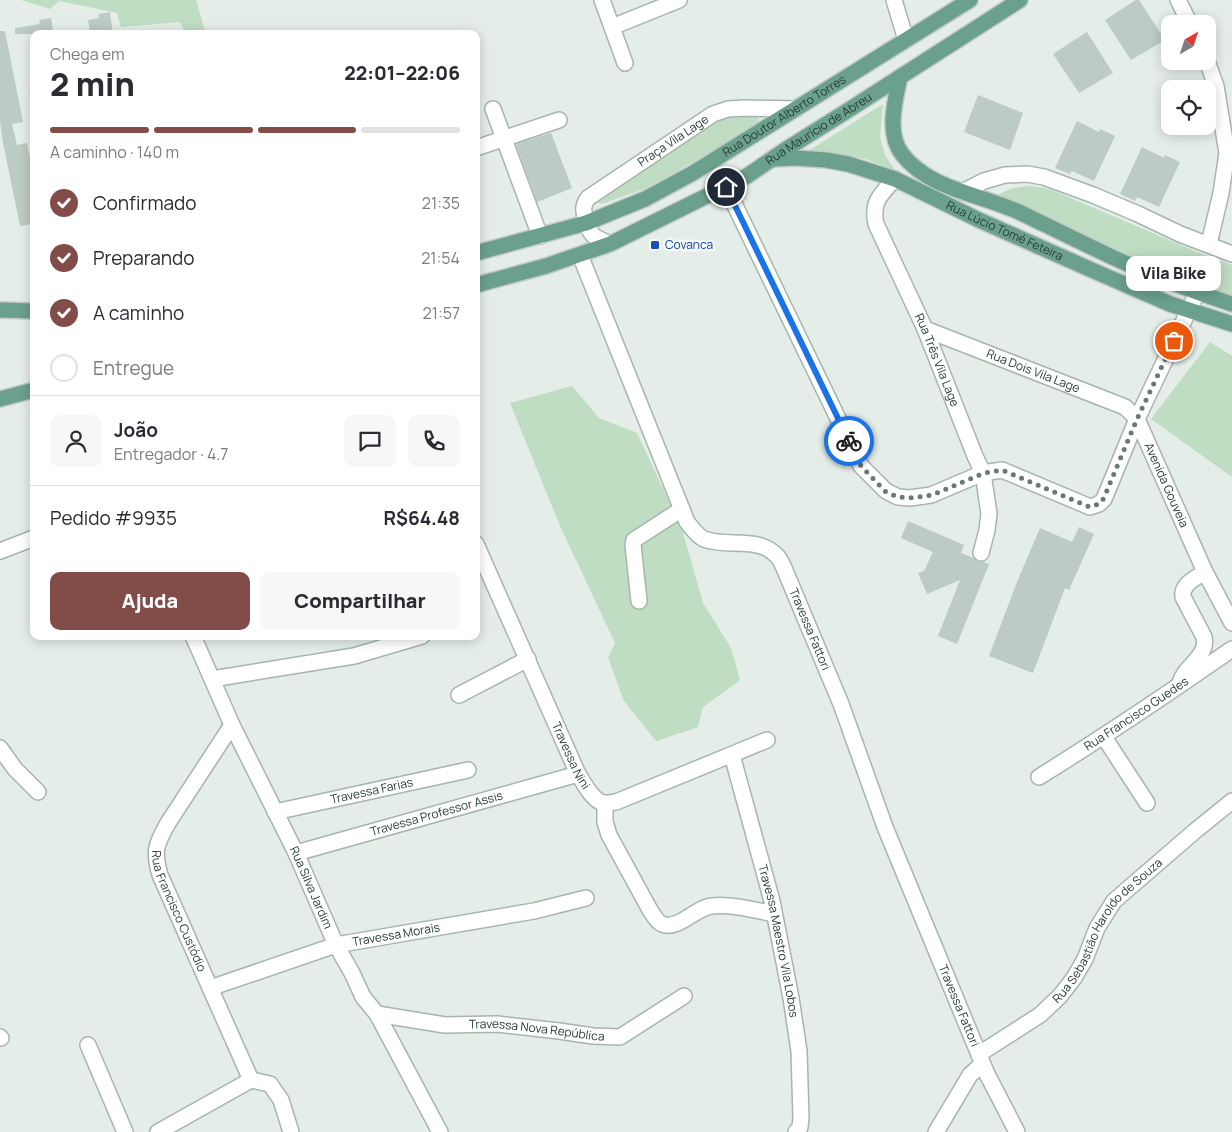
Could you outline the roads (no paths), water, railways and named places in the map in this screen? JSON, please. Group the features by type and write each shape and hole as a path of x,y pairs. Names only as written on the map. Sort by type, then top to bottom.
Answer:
{"main road":[{"name":"Rua Doutor Alberto Torres","path":"480,252 586,224 645,199 692,173 970,0"},
{"name":"Rua Maurício de Abreu","path":"480,284 546,266 610,244 747,176 1020,0"},
{"name":"Rua Lúcio Tomé Feteira","path":"900,77 894,104 893,120 896,145 909,162 925,174 962,192 1010,208 1115,258 1197,293 1232,304"},
{"name":"Rua Lúcio Tomé Feteira","path":"772,159 826,160 848,164 895,179 979,220 1170,304 1232,324"},
{"path":"0,310 30,311"},
{"path":"0,399 30,391"}],"street":[{"path":"602,0 625,64"},
{"path":"612,27 679,0"},
{"path":"894,0 906,40"},
{"path":"1178,0 1186,15"},
{"path":"1209,244 1221,193 1227,152 1216,86 1210,70"},
{"name":"Praça Vila Lage","path":"586,224 583,209 584,203 588,198 712,114 728,109 744,108 796,109"},
{"path":"492,109 540,236"},
{"path":"480,147 559,120"},
{"path":"962,192 984,181 1005,175 1028,174 1044,177 1093,195 1180,234 1232,254"},
{"name":"Rua Três Vila Lage","path":"895,179 876,202 874,210 876,224 925,329 975,456 984,473 989,514 988,530 981,553"},
{"path":"726,187 861,466 886,492 898,497 910,498 932,495 984,473 1002,470 1090,507 1099,504 1104,498 1137,419 1197,293"},
{"path":"586,224 588,230 593,235 610,244"},
{"name":"Travessa Fattori","path":"580,255 688,522 703,538 721,542 761,546 769,549 778,556 784,568 841,704 885,827 980,1059 1017,1132"},
{"name":"Rua Dois Vila Lage","path":"925,329 1125,407 1137,419"},
{"name":"Avenida Gouveia","path":"1137,419 1205,572 1232,623"},
{"path":"639,601 634,540 682,508"},
{"path":"0,551 30,540"},
{"name":"Travessa Nini","path":"480,555 578,774 592,794 604,803"},
{"path":"1179,687 1186,670 1202,652 1206,643 1182,591 1190,582 1205,572"},
{"name":"Rua Silva Jardim","path":"195,640 232,724 296,853 336,944 352,972 363,997 377,1014 440,1132"},
{"path":"212,679 354,656 408,640"},
{"name":"Rua Francisco Guedes","path":"1039,776 1104,737 1232,649"},
{"path":"459,695 528,659"},
{"name":"Rua Francisco Custódio","path":"232,724 168,823 161,836 156,853 160,875 251,1080"},
{"path":"1104,737 1147,803"},
{"path":"767,740 616,802 604,803 605,822 609,836 650,910 661,924 669,926 679,923 704,908 712,906 726,906 774,914"},
{"path":"0,748 15,769 38,792"},
{"name":"Travessa Maestro Vila Lobos","path":"732,754 772,901 791,998 799,1051 801,1118 800,1127 796,1132"},
{"name":"Travessa Farias","path":"275,812 468,770"},
{"name":"Travessa Professor Assis","path":"296,853 578,774"},
{"name":"Rua Sebastião Haroldo de Souza","path":"980,1059 1040,1015 1060,996 1074,978 1085,959 1097,928 1114,901 1232,801"},
{"name":"Travessa Morais","path":"210,988 336,944 534,911 586,898"},
{"name":"Travessa Nova República","path":"377,1014 445,1025 497,1024 593,1036 620,1037 684,996"},
{"path":"88,1045 125,1132"},
{"path":"936,1132 980,1059"},
{"path":"158,1132 251,1080 270,1084 281,1100 291,1132"}],"place":[{"name":"Covanca","path":"655,245"},
{"name":"Vila Bike","path":"1174,341"}]}
